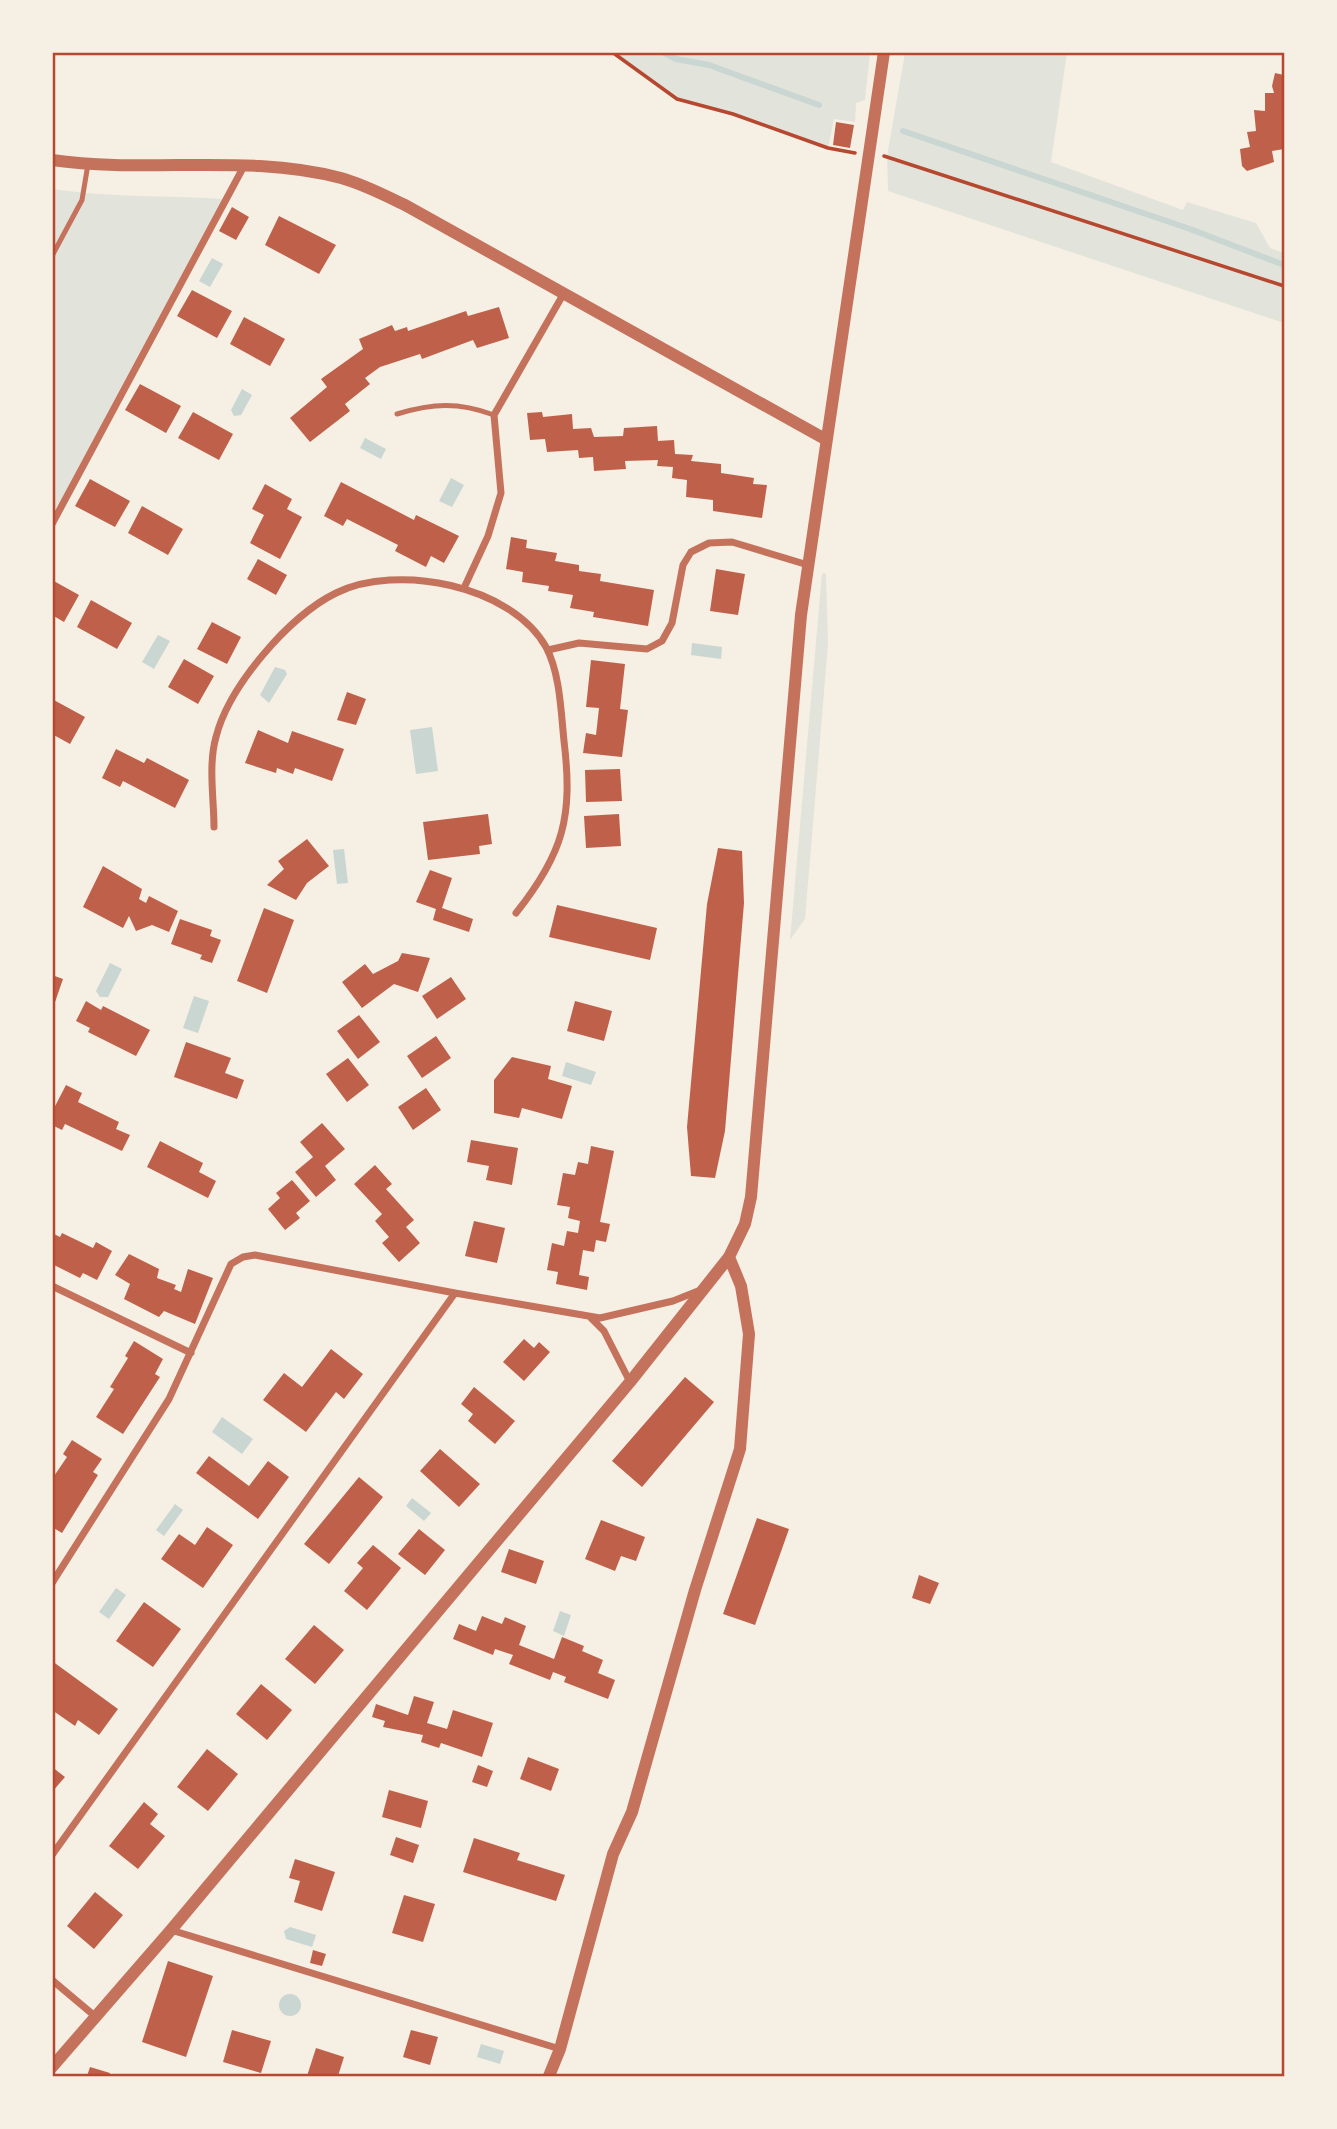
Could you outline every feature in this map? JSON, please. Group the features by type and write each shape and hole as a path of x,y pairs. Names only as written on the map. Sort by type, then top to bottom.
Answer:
{"street":[{"path":"52,2067 171,1930 630,1382 729,1257 745,1224 751,1197 792,708 808,565 884,52"},
{"path":"52,160 88,164 296,169 360,184 405,205 825,439"},
{"path":"52,524 244,166"},
{"path":"464,588 488,536 501,493 494,415 564,293"},
{"path":"548,650 579,643 647,649 662,641 672,623 683,565 691,552 709,543 732,542 808,565"},
{"path":"214,827 213,755 219,726 249,673 282,636 318,605 350,588 389,582 464,588 505,605 524,619 548,650 561,711 568,775 565,816 555,857 542,881 516,913"},
{"path":"52,1583 169,1399 224,1273 243,1256 255,1255 590,1318 610,1317 673,1301 704,1289"},
{"path":"549,2077 613,1854 632,1812 695,1590 740,1449 749,1334 741,1286 729,1257"},
{"path":"52,1286 191,1353"},
{"path":"52,1855 455,1293"},
{"path":"590,1318 604,1331 630,1382"},
{"path":"171,1930 559,2049"},
{"path":"52,1980 96,2017"}],"lane":[{"path":"52,256 82,200 88,164"},
{"path":"397,415 420,408 452,404 494,415"}],"path":[{"path":"612,52 677,99 733,114 828,148 887,156 926,168 1284,286"}],"shaded area":[{"path":"612,53 870,53 865,100 856,103 855,122 834,119 828,148 733,114 677,99"},
{"path":"905,53 1067,53 1051,162 1183,210 1187,202 1256,223 1270,248 1284,253 1284,323 888,191 887,156"},
{"path":"53,189 117,195 225,199 53,519"},
{"path":"212,258 223,264 210,287 199,281"},
{"path":"242,389 252,395 241,415 234,416 231,410"},
{"path":"365,438 386,449 381,459 360,448"},
{"path":"451,478 464,485 452,507 439,501"},
{"path":"822,573 826,574 828,644 805,919 790,940"},
{"path":"158,635 170,641 154,669 142,662"},
{"path":"692,643 722,647 721,659 691,655"},
{"path":"275,667 285,670 287,674 269,703 260,695"},
{"path":"432,727 438,771 416,774 410,730"},
{"path":"344,849 348,883 337,884 333,850"},
{"path":"110,963 122,969 108,997 100,997 96,991"},
{"path":"194,996 209,1001 198,1033 183,1028"},
{"path":"566,1062 596,1072 591,1085 562,1076"},
{"path":"222,1417 253,1439 242,1454 212,1432"},
{"path":"412,1498 431,1513 424,1521 406,1506"},
{"path":"175,1504 183,1510 164,1536 156,1530"},
{"path":"116,1588 126,1595 109,1619 99,1612"},
{"path":"560,1611 571,1615 564,1636 553,1631"},
{"path":"290,1927 316,1935 312,1947 286,1939 284,1931"},
{"path":"290,1994 298,1997 301,2005 298,2013 290,2016 282,2013 279,2005 282,1997"},
{"path":"481,2044 504,2051 500,2064 477,2057"}],"building":[{"path":"1275,73 1284,75 1284,149 1272,151 1274,162 1247,171 1242,166 1240,149 1250,147 1247,132 1256,131 1254,110 1265,111 1265,93 1274,93 1272,86"},
{"path":"836,122 854,125 850,148 833,145"},
{"path":"232,207 249,217 236,240 219,231"},
{"path":"279,216 336,245 319,274 265,245"},
{"path":"192,290 232,311 217,338 177,316"},
{"path":"499,307 509,338 477,348 473,340 422,359 420,354 380,367 365,378 370,384 345,404 350,411 310,442 290,418 327,387 321,379 363,349 359,339 392,325 395,331 407,327 408,331 466,311 468,316"},
{"path":"244,317 285,339 270,366 230,344"},
{"path":"140,384 181,406 166,433 125,410"},
{"path":"193,412 233,434 219,460 178,438"},
{"path":"542,412 543,417 572,414 573,429 591,428 594,437 623,436 624,428 657,426 658,441 674,440 675,454 693,455 691,461 721,464 721,473 754,478 753,484 767,485 762,518 713,511 713,500 686,497 687,480 672,478 673,467 657,466 658,460 625,461 626,469 594,471 593,457 579,458 578,450 547,452 545,439 530,440 527,413"},
{"path":"90,479 130,501 115,527 75,506"},
{"path":"341,482 414,520 416,515 459,536 444,563 431,556 426,567 395,551 398,545 347,519 343,526 324,516"},
{"path":"265,484 292,499 287,509 302,517 280,559 250,543 264,515 252,509"},
{"path":"142,506 183,529 168,555 128,533"},
{"path":"511,537 527,540 526,548 557,553 555,561 579,565 579,571 601,574 600,581 654,590 648,626 593,617 594,612 570,608 573,595 548,591 549,586 522,582 523,572 506,569"},
{"path":"258,559 287,575 276,595 247,579"},
{"path":"716,569 745,574 738,615 710,611"},
{"path":"52,580 79,595 64,622 52,615"},
{"path":"91,600 132,623 117,649 77,627"},
{"path":"212,622 241,637 227,664 197,649"},
{"path":"184,659 214,676 198,704 168,687"},
{"path":"591,660 625,664 620,709 628,710 622,757 583,753 586,733 596,735 599,708 586,707"},
{"path":"347,692 366,699 356,725 337,720"},
{"path":"52,699 85,717 70,744 52,734"},
{"path":"258,730 288,743 292,731 344,749 332,781 295,768 293,774 277,768 276,773 245,763"},
{"path":"116,749 144,763 147,758 189,780 175,808 123,781 120,787 102,778"},
{"path":"620,769 622,801 586,802 585,770"},
{"path":"488,814 492,844 479,846 480,854 428,860 423,822"},
{"path":"619,814 621,846 586,848 584,816"},
{"path":"307,839 329,866 307,883 296,900 267,885 284,869 278,861"},
{"path":"718,848 742,851 744,903 725,1131 715,1178 691,1176 687,1127 707,904"},
{"path":"103,866 142,889 139,899 146,903 149,896 178,911 169,932 152,925 136,931 129,916 123,928 83,907"},
{"path":"430,870 452,878 442,908 473,919 469,932 433,920 436,909 416,902"},
{"path":"557,905 657,928 650,960 549,937"},
{"path":"264,908 294,920 267,993 237,981"},
{"path":"180,919 212,930 210,936 221,940 212,963 200,959 202,955 171,944"},
{"path":"402,953 430,958 418,992 394,984 362,1008 342,982 365,964 373,974 398,961"},
{"path":"52,975 63,979 53,1008 52,1008"},
{"path":"451,977 466,999 437,1019 422,996"},
{"path":"86,1001 101,1010 103,1006 150,1030 136,1056 88,1032 90,1028 76,1021"},
{"path":"575,1001 612,1011 604,1041 567,1031"},
{"path":"359,1015 380,1042 358,1059 337,1031"},
{"path":"436,1036 451,1058 422,1078 407,1056"},
{"path":"186,1042 231,1058 225,1073 244,1080 237,1099 174,1077"},
{"path":"512,1057 551,1066 548,1079 572,1086 562,1119 522,1108 519,1118 494,1113 494,1080"},
{"path":"348,1058 369,1085 347,1102 326,1074"},
{"path":"66,1085 82,1093 78,1102 119,1122 116,1129 130,1135 122,1151 65,1124 62,1130 52,1125 52,1112"},
{"path":"426,1088 441,1110 413,1130 398,1107"},
{"path":"322,1123 345,1149 325,1166 336,1180 316,1197 295,1172 313,1157 300,1142"},
{"path":"471,1140 518,1148 512,1185 486,1180 489,1166 467,1162"},
{"path":"160,1141 203,1163 199,1172 216,1181 208,1198 147,1167"},
{"path":"591,1146 614,1151 600,1222 610,1224 606,1242 596,1240 594,1252 583,1250 579,1275 589,1277 587,1290 556,1284 558,1272 547,1270 552,1243 564,1246 567,1231 578,1233 580,1221 568,1218 570,1207 557,1205 563,1173 575,1175 578,1162 588,1164"},
{"path":"375,1165 392,1184 386,1189 414,1220 406,1227 420,1243 399,1262 382,1243 389,1237 375,1221 382,1214 354,1184"},
{"path":"292,1180 310,1201 296,1213 300,1218 285,1230 268,1209 280,1198 276,1193"},
{"path":"474,1221 505,1228 497,1263 465,1256"},
{"path":"52,1233 60,1237 62,1233 93,1248 96,1242 112,1251 97,1280 83,1273 80,1278 52,1264"},
{"path":"129,1254 159,1269 157,1278 176,1285 174,1289 181,1292 188,1269 213,1278 195,1324 164,1311 159,1317 124,1299 130,1284 115,1275"},
{"path":"524,1339 534,1348 539,1342 550,1352 524,1381 503,1362"},
{"path":"134,1341 163,1359 155,1374 160,1377 123,1434 96,1417 114,1389 110,1387 128,1358 125,1356"},
{"path":"331,1349 363,1374 344,1399 336,1392 306,1432 263,1400 284,1373 302,1387"},
{"path":"685,1377 714,1402 642,1487 612,1461"},
{"path":"474,1387 515,1421 495,1444 468,1421 473,1414 461,1404"},
{"path":"72,1440 102,1459 93,1472 98,1475 62,1533 52,1527 52,1479 67,1457 63,1454"},
{"path":"440,1449 480,1484 459,1507 420,1471"},
{"path":"209,1456 249,1486 268,1461 289,1477 258,1519 196,1473"},
{"path":"359,1477 383,1497 329,1564 304,1544"},
{"path":"757,1518 789,1529 755,1625 723,1614"},
{"path":"601,1520 645,1537 636,1561 621,1556 615,1571 585,1559"},
{"path":"207,1527 233,1545 203,1588 161,1559 179,1534 195,1545"},
{"path":"419,1529 445,1550 425,1575 398,1554"},
{"path":"373,1545 401,1568 367,1610 344,1591 363,1568 357,1563"},
{"path":"509,1549 544,1561 536,1584 501,1572"},
{"path":"919,1575 939,1583 930,1604 912,1598"},
{"path":"144,1602 181,1629 153,1667 116,1641"},
{"path":"482,1616 502,1624 505,1617 526,1626 519,1645 554,1659 562,1637 584,1646 582,1651 603,1660 598,1673 615,1680 608,1699 564,1682 566,1677 553,1672 550,1680 509,1664 513,1655 495,1649 493,1655 453,1639 459,1624 476,1631"},
{"path":"314,1625 344,1650 315,1684 285,1659"},
{"path":"52,1661 118,1709 99,1735 78,1720 75,1726 52,1710"},
{"path":"261,1684 292,1710 267,1740 236,1714"},
{"path":"414,1696 434,1702 427,1723 447,1729 453,1710 493,1723 482,1757 441,1743 439,1748 421,1742 423,1735 383,1727 385,1721 372,1717 376,1704 408,1715"},
{"path":"207,1749 238,1774 208,1811 177,1787"},
{"path":"528,1757 559,1769 551,1791 520,1779"},
{"path":"478,1765 493,1771 487,1787 472,1782"},
{"path":"52,1767 65,1777 52,1792"},
{"path":"389,1790 428,1801 421,1828 382,1817"},
{"path":"144,1802 158,1814 150,1824 165,1836 138,1869 109,1846"},
{"path":"396,1837 419,1845 413,1863 390,1855"},
{"path":"474,1838 520,1853 517,1860 565,1875 556,1901 463,1872"},
{"path":"295,1859 335,1872 322,1911 294,1902 300,1881 289,1878"},
{"path":"95,1892 123,1915 94,1949 67,1926"},
{"path":"404,1895 435,1904 423,1942 392,1933"},
{"path":"313,1950 326,1954 322,1966 310,1963"},
{"path":"168,1961 213,1976 186,2057 142,2042"},
{"path":"232,2030 271,2041 261,2073 223,2062"},
{"path":"411,2030 438,2037 430,2065 403,2057"},
{"path":"316,2048 344,2057 338,2076 307,2076"},
{"path":"90,2067 110,2073 109,2076 87,2076"}],"waterway":[{"path":"663,52 676,59 709,65 819,105"},
{"path":"903,131 1190,229 1284,265"}]}
